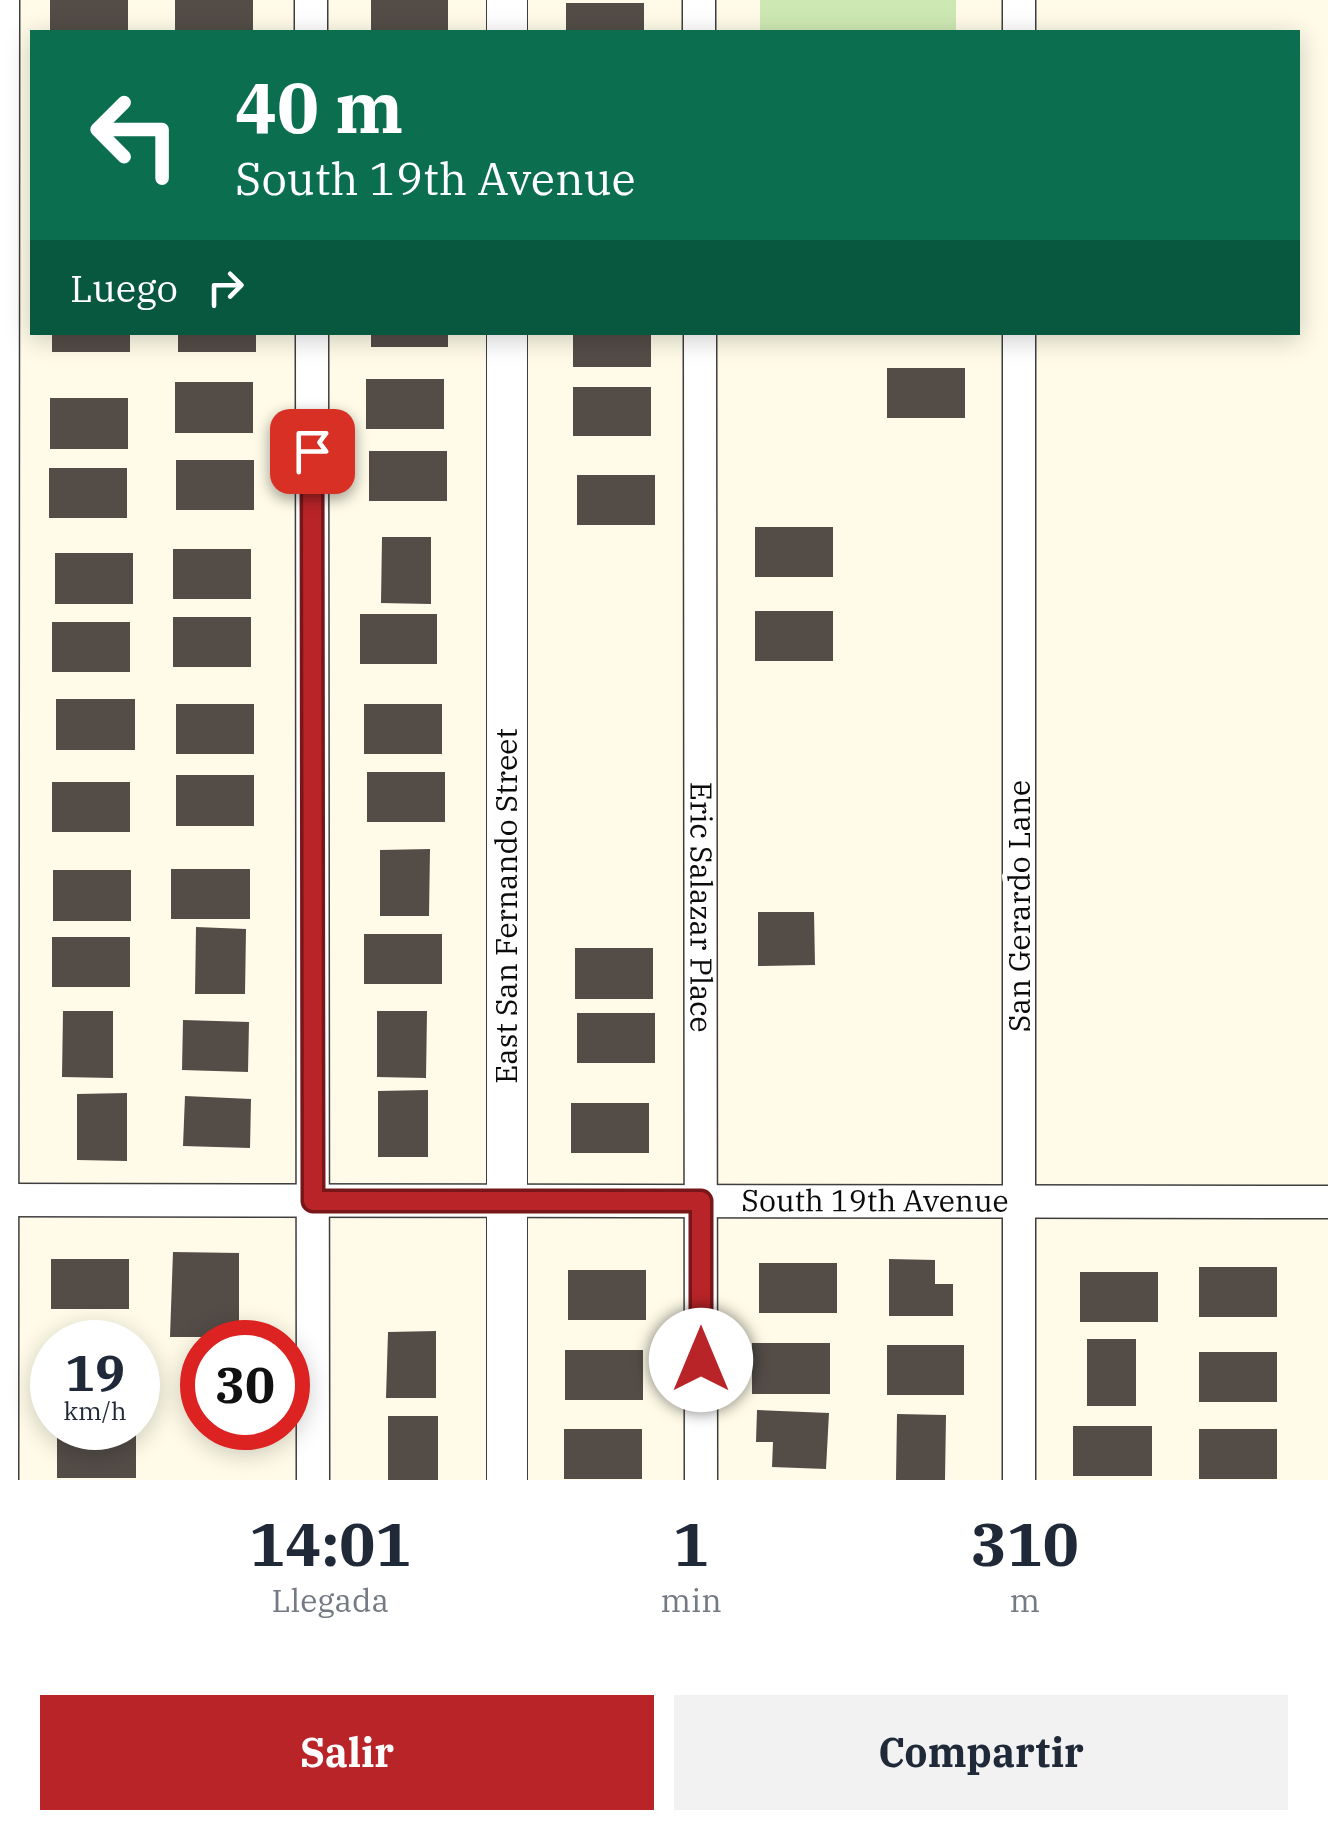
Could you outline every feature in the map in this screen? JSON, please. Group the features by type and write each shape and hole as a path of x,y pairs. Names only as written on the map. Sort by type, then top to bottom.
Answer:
{"street":[{"path":"2,1480 3,0"},
{"path":"312,0 312,30"},
{"path":"506,0 506,30"},
{"path":"699,0 699,30"},
{"path":"1018,0 1018,30"},
{"path":"312,335 313,1480"},
{"name":"East San Fernando Street","path":"507,335 507,1480"},
{"name":"Eric Salazar Place","path":"700,335 700,1480"},
{"name":"San Gerardo Lane","path":"1019,335 1020,1480"},
{"name":"South 19th Avenue","path":"1,1200 1328,1202"}],"green space":[{"path":"760,0 956,0 956,30 760,30"}],"building":[{"path":"50,0 128,0 128,30 50,30"},
{"path":"175,0 253,0 253,30 175,30"},
{"path":"371,0 448,0 448,30 371,30"},
{"path":"566,3 644,3 644,30 566,30"},
{"path":"52,335 130,335 130,352 52,352"},
{"path":"178,335 256,335 256,352 178,352"},
{"path":"371,335 448,335 448,347 371,347"},
{"path":"573,335 651,335 651,367 573,367"},
{"path":"887,368 965,368 965,418 887,418"},
{"path":"366,379 444,379 444,429 366,429"},
{"path":"175,382 253,382 253,433 175,433"},
{"path":"573,387 651,387 651,436 573,436"},
{"path":"50,398 128,398 128,449 50,449"},
{"path":"369,451 447,451 447,501 369,501"},
{"path":"176,460 254,460 254,510 176,510"},
{"path":"49,468 127,468 127,518 49,518"},
{"path":"577,475 655,475 655,525 577,525"},
{"path":"755,527 833,527 833,577 755,577"},
{"path":"382,537 431,537 431,604 381,603"},
{"path":"173,549 251,549 251,599 173,599"},
{"path":"55,553 133,553 133,604 55,604"},
{"path":"755,611 833,611 833,661 755,661"},
{"path":"360,614 437,614 437,664 360,664"},
{"path":"173,617 251,617 251,667 173,667"},
{"path":"52,622 130,622 130,672 52,672"},
{"path":"56,699 135,699 135,750 56,750"},
{"path":"176,704 254,704 254,754 176,754"},
{"path":"364,704 442,704 442,754 364,754"},
{"path":"367,772 445,772 445,822 367,822"},
{"path":"176,775 254,775 254,826 176,826"},
{"path":"52,782 130,782 130,832 52,832"},
{"path":"430,849 429,916 380,916 380,850"},
{"path":"171,869 250,869 250,919 171,919"},
{"path":"53,870 131,870 131,921 53,921"},
{"path":"758,912 814,912 815,965 758,966"},
{"path":"196,927 246,929 245,994 195,994"},
{"path":"364,934 442,934 442,984 364,984"},
{"path":"52,937 130,937 130,987 52,987"},
{"path":"575,948 653,948 653,999 575,999"},
{"path":"63,1011 113,1011 113,1078 62,1077"},
{"path":"377,1011 427,1011 426,1078 377,1077"},
{"path":"577,1013 655,1013 655,1063 577,1063"},
{"path":"183,1020 249,1022 248,1072 182,1070"},
{"path":"428,1090 428,1157 378,1157 378,1091"},
{"path":"127,1093 127,1161 77,1160 77,1094"},
{"path":"185,1096 251,1099 250,1148 183,1146"},
{"path":"571,1103 649,1103 649,1153 571,1153"},
{"path":"173,1252 239,1253 239,1320 180,1320 180,1337 170,1337"},
{"path":"51,1259 129,1259 129,1309 51,1309"},
{"path":"889,1259 935,1260 935,1284 953,1284 953,1316 889,1316"},
{"path":"759,1263 837,1263 837,1313 759,1313"},
{"path":"1199,1267 1277,1267 1277,1317 1199,1317"},
{"path":"568,1270 646,1270 646,1320 568,1320"},
{"path":"1080,1272 1158,1272 1158,1322 1080,1322"},
{"path":"436,1331 436,1398 386,1398 388,1332"},
{"path":"1087,1339 1136,1339 1136,1406 1087,1406"},
{"path":"752,1343 830,1343 830,1394 752,1394"},
{"path":"887,1345 964,1345 964,1395 887,1395"},
{"path":"565,1350 643,1350 643,1400 565,1400"},
{"path":"1199,1352 1277,1352 1277,1402 1199,1402"},
{"path":"757,1410 829,1413 826,1469 772,1467 773,1442 756,1442"},
{"path":"897,1414 946,1415 945,1480 896,1480"},
{"path":"388,1416 438,1416 438,1480 388,1480"},
{"path":"1073,1426 1152,1426 1152,1476 1073,1476"},
{"path":"564,1429 642,1429 642,1479 564,1479"},
{"path":"1199,1429 1277,1429 1277,1479 1199,1479"},
{"path":"57,1450 136,1450 136,1478 57,1478"}],"route":[{"path":"312,451 313,1201 701,1201 701,1360"}]}
